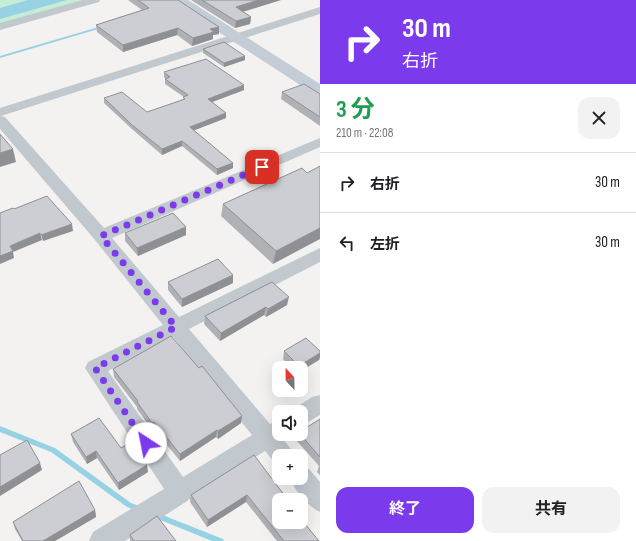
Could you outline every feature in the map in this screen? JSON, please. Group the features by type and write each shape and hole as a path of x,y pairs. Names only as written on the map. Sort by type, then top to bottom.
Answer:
{"street":[{"path":"0,27 96,0"},
{"path":"182,2 320,91"},
{"path":"0,112 320,10"},
{"path":"0,120 101,236 176,327 272,433"},
{"path":"101,236 320,142"},
{"path":"180,493 95,368 320,254"},
{"path":"308,412 320,404"},
{"path":"102,541 272,435"},
{"path":"308,485 320,500"}],"green space":[{"path":"0,0 95,0 0,27"}],"water":[{"path":"28,0 67,0 0,19 0,8"}],"building":[{"path":"138,0 178,0 219,27 210,29 214,32 193,38 178,28 123,45 96,25 149,8"},
{"path":"202,0 259,0 236,7 251,17 236,21"},
{"path":"224,42 245,56 224,63 203,49"},
{"path":"206,59 244,85 208,99 226,113 190,127 233,163 217,169 182,141 162,149 132,125 104,98 122,92 147,112 185,99 183,97 188,95 165,79 170,77 164,72"},
{"path":"304,84 320,94 320,117 282,92"},
{"path":"0,134 13,149 0,153"},
{"path":"320,166 320,228 276,251 223,204 302,168 307,173"},
{"path":"47,196 72,224 41,235 40,233 10,246 13,251 0,256 0,213"},
{"path":"173,213 186,227 137,248 125,233"},
{"path":"218,259 233,275 182,299 168,282"},
{"path":"272,282 289,297 268,309 266,307 221,333 205,316"},
{"path":"171,336 199,368 202,366 242,416 180,454 154,422 152,423 137,402 138,401 113,369"},
{"path":"306,338 320,351 320,353 307,361 294,361 284,351"},
{"path":"99,418 121,448 131,442 147,465 118,483 96,451 86,457 71,434"},
{"path":"320,419 320,457 306,441 308,441 308,427"},
{"path":"27,440 40,463 0,487 0,455"},
{"path":"254,455 272,479 272,485 277,485 283,493 272,493 272,526 247,495 208,520 191,495"},
{"path":"79,481 95,510 43,541 23,541 13,522"},
{"path":"157,516 176,541 134,541 130,535"},
{"path":"308,528 319,541 284,541 274,529 308,529"}],"waterway":[{"path":"0,57 103,27"},
{"path":"0,429 53,450 129,505 140,509"},
{"path":"155,515 221,541"}],"route":[{"path":"146,443 95,368 176,327 101,236 262,167"}]}
